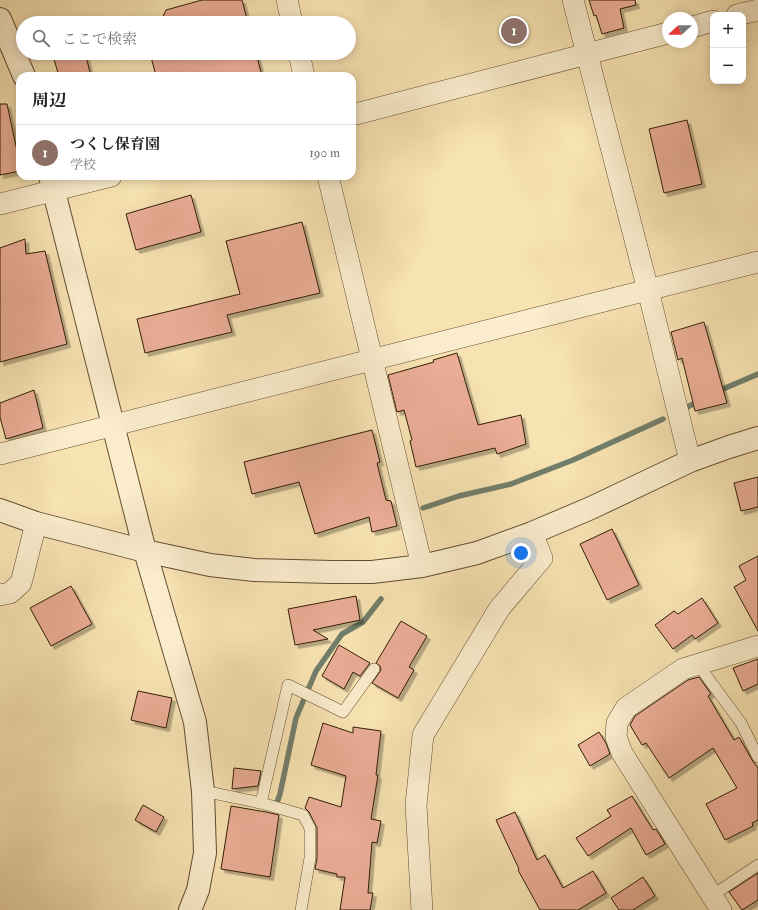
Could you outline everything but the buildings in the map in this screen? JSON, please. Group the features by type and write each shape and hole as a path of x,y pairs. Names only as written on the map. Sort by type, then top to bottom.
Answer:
{"street":[{"path":"287,0 290,16"},
{"path":"573,0 648,290 690,461"},
{"path":"746,13 758,10"},
{"path":"0,19 16,56"},
{"path":"698,25 710,22"},
{"path":"356,114 662,34"},
{"path":"18,60 22,72"},
{"path":"301,60 303,72"},
{"path":"0,204 52,183 77,180"},
{"path":"329,180 422,566"},
{"path":"52,183 145,552 195,722 203,792 205,853 198,890 190,910"},
{"path":"0,454 758,262"},
{"path":"0,510 36,523 145,552 210,565 254,570 372,572 422,566 477,553 532,533 591,508 690,461 758,438"},
{"path":"0,595 10,593 21,583 36,523"},
{"path":"422,910 416,805 423,735 498,609 542,558 532,533"},
{"path":"716,902 622,753 616,737 617,723 626,708 683,669 758,646"}],"lane":[{"path":"699,663 705,674 741,723 758,757"},
{"path":"262,803 288,685 343,712 374,669"},
{"path":"203,792 262,803 303,815 310,828 310,858 301,910"},
{"path":"716,902 722,889 758,865"}],"waterway":[{"path":"716,392 758,374"},
{"path":"687,407 700,401"},
{"path":"423,508 459,496 511,484 573,460 663,419"},
{"path":"275,808 280,794 296,718 316,671 342,634 363,622 381,599"}],"place":[{"name":"つくし保育園","path":"514,31"}]}
